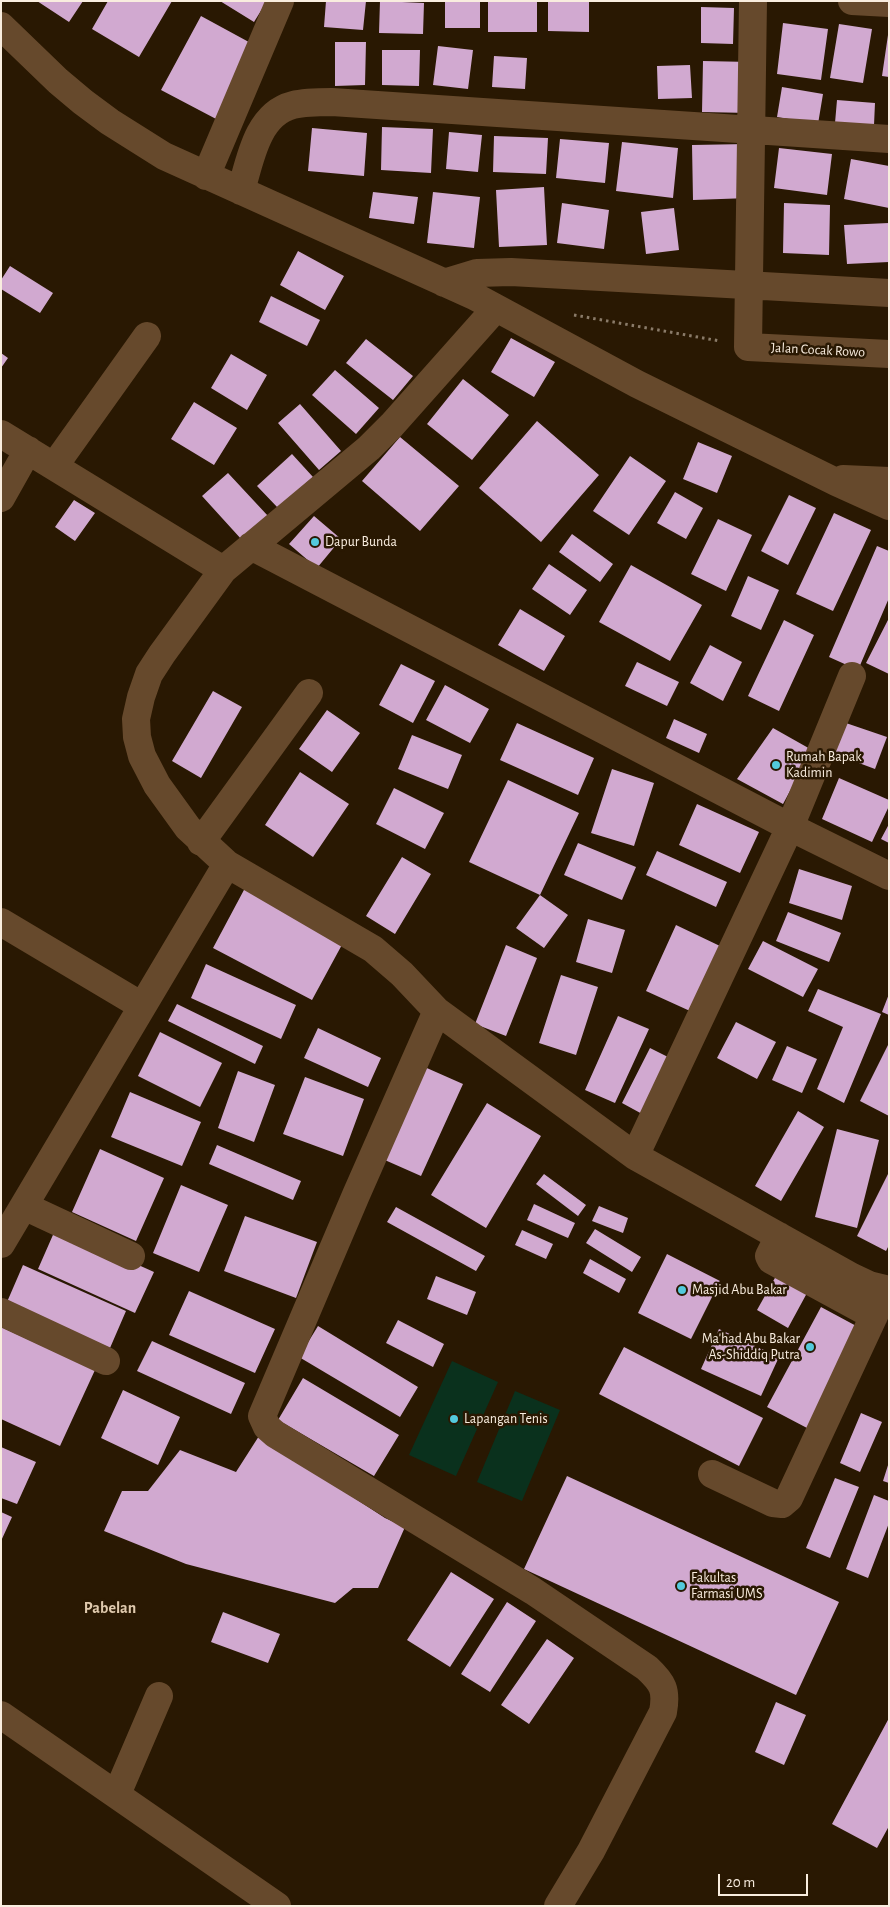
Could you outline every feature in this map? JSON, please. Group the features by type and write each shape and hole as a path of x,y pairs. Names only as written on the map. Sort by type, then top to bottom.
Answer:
{"street":[{"path":"206,176 280,1"},
{"path":"748,346 753,1"},
{"path":"852,1 889,3"},
{"path":"1,26 58,81 110,122 164,156 496,308 637,384 889,506"},
{"path":"241,191 262,130 276,113 295,104 332,102 889,139"},
{"path":"444,283 477,274 511,272 889,293"},
{"path":"496,308 392,426 346,468 223,570 149,674 136,719 137,737 142,756 149,771 188,828 227,864 373,950 402,974 437,1011 635,1156 852,1278 888,1290 789,1498 782,1504 773,1503 712,1474"},
{"path":"55,465 147,336"},
{"name":"Jalan Cocak Rowo","path":"748,346 889,354"},
{"path":"1,434 55,465 223,570"},
{"path":"1,498 28,450"},
{"path":"828,478 889,481"},
{"path":"251,546 790,827 889,876"},
{"path":"635,1156 790,827 852,676"},
{"path":"201,842 309,693"},
{"path":"1,1244 227,864"},
{"path":"1,922 142,1006"},
{"path":"437,1011 262,1416 266,1426 275,1434 533,1591 647,1668 658,1678 664,1688 666,1699 663,1712 591,1851 558,1906"},
{"path":"24,1206 131,1256"},
{"path":"778,1236 770,1252 771,1260 874,1316"},
{"path":"1,1312 106,1361"},
{"path":"117,1794 159,1696"},
{"path":"1,1714 277,1906"}],"path":[{"path":"572,314 748,346"}],"green space":[{"name":"Lapangan Tenis","path":"452,1361 498,1382 456,1476 409,1455"},
{"name":"Lapangan Tenis","path":"515,1391 560,1410 522,1501 477,1482"}],"building":[{"path":"37,1 83,1 69,22"},
{"path":"108,1 172,1 139,57 92,29"},
{"path":"220,1 267,1 254,22"},
{"path":"326,1 366,1 363,30 324,27"},
{"path":"380,1 424,3 423,34 379,33"},
{"path":"445,1 480,1 480,28 445,28"},
{"path":"488,1 537,1 537,32 488,32"},
{"path":"548,1 589,1 589,32 548,31"},
{"path":"701,7 734,8 733,44 701,43"},
{"path":"201,16 258,47 218,120 161,90"},
{"path":"783,23 828,29 821,80 777,74"},
{"path":"839,24 872,29 863,83 830,78"},
{"path":"889,35 889,77 882,76"},
{"path":"335,42 366,42 365,85 335,86"},
{"path":"438,46 473,50 468,89 433,85"},
{"path":"382,50 420,50 419,86 382,85"},
{"path":"494,56 527,58 525,89 492,87"},
{"path":"703,61 751,62 750,113 702,112"},
{"path":"690,65 692,98 658,99 657,66"},
{"path":"782,87 823,94 818,124 777,117"},
{"path":"837,100 875,103 874,125 835,123"},
{"path":"382,127 433,129 431,173 381,170"},
{"path":"312,128 367,133 364,176 308,171"},
{"path":"449,132 482,135 478,172 446,169"},
{"path":"494,136 548,138 546,174 493,172"},
{"path":"560,139 609,143 605,183 556,178"},
{"path":"622,142 678,148 673,198 616,191"},
{"path":"747,144 749,198 693,200 692,145"},
{"path":"779,148 832,154 827,195 774,188"},
{"path":"851,159 889,166 889,208 844,199"},
{"path":"544,187 547,245 499,247 496,190"},
{"path":"373,192 418,197 414,224 369,218"},
{"path":"433,192 480,197 474,248 427,243"},
{"path":"562,203 609,210 604,249 557,243"},
{"path":"784,203 830,205 829,255 783,253"},
{"path":"674,208 679,250 646,254 641,212"},
{"path":"889,223 889,262 847,264 844,225"},
{"path":"298,251 344,276 325,310 280,285"},
{"path":"10,266 53,293 40,313 1,289 1,280"},
{"path":"271,296 320,320 307,346 259,322"},
{"path":"511,338 555,362 534,397 491,372"},
{"path":"366,339 413,376 393,400 346,363"},
{"path":"1,353 8,358 1,368"},
{"path":"231,354 267,375 247,410 211,388"},
{"path":"335,370 379,408 356,434 312,395"},
{"path":"463,379 509,415 472,460 427,424"},
{"path":"194,402 237,428 214,465 171,439"},
{"path":"300,404 341,451 319,470 278,423"},
{"path":"537,421 599,475 541,542 479,488"},
{"path":"400,437 459,486 420,531 362,481"},
{"path":"698,442 732,456 717,493 683,479"},
{"path":"292,454 313,477 278,508 257,486"},
{"path":"630,456 666,481 629,535 593,511"},
{"path":"228,473 268,516 242,540 202,496"},
{"path":"675,492 703,508 686,539 657,523"},
{"path":"789,495 816,508 788,565 761,551"},
{"path":"74,500 95,513 75,541 55,527"},
{"path":"834,513 871,530 833,611 796,594"},
{"name":"Dapur Bunda","path":"314,516 341,539 317,568 289,544"},
{"path":"718,519 752,535 726,591 691,574"},
{"path":"572,534 613,564 600,582 559,552"},
{"path":"877,546 889,551 889,598 858,670 829,657"},
{"path":"549,564 587,590 570,615 532,589"},
{"path":"631,565 702,605 670,661 599,622"},
{"path":"748,576 779,590 761,630 731,616"},
{"path":"520,609 565,636 544,671 498,645"},
{"path":"889,618 889,674 866,663"},
{"path":"784,620 814,635 779,711 748,696"},
{"path":"710,645 742,662 723,701 690,683"},
{"path":"637,662 679,682 667,706 625,686"},
{"path":"401,664 435,681 413,723 379,705"},
{"path":"445,685 489,709 470,743 426,720"},
{"path":"213,691 242,707 201,778 172,761"},
{"path":"327,710 360,733 332,772 299,749"},
{"path":"674,719 707,734 699,753 666,738"},
{"path":"843,722 887,737 875,769 832,753"},
{"path":"517,723 594,758 578,795 500,760"},
{"name":"Rumah Bapak Kadimin","path":"773,728 812,750 783,804 737,779"},
{"path":"412,735 462,755 448,789 398,769"},
{"path":"612,769 654,783 634,846 591,833"},
{"path":"300,772 349,804 313,857 265,825"},
{"path":"839,778 889,800 889,806 872,842 822,819"},
{"path":"508,780 579,813 540,895 469,862"},
{"path":"394,788 444,813 425,849 376,824"},
{"path":"697,804 759,832 740,873 679,845"},
{"path":"889,824 889,843 881,839"},
{"path":"578,843 636,867 622,900 564,875"},
{"path":"657,851 727,882 716,907 646,875"},
{"path":"402,857 431,874 395,934 366,916"},
{"path":"799,869 852,886 842,920 789,903"},
{"path":"245,888 344,941 312,1000 213,948"},
{"path":"540,895 568,915 544,948 516,928"},
{"path":"788,912 841,933 829,962 776,941"},
{"path":"588,919 625,930 612,973 576,962"},
{"path":"676,925 720,946 690,1011 646,991"},
{"path":"763,941 818,969 803,997 748,969"},
{"path":"506,945 537,958 506,1036 475,1024"},
{"path":"206,964 296,1005 281,1039 191,998"},
{"path":"561,975 598,987 576,1055 539,1043"},
{"path":"818,989 881,1014 844,1103 817,1089 843,1027 808,1011"},
{"path":"889,994 889,1015 882,1012"},
{"path":"177,1004 263,1046 255,1064 168,1021"},
{"path":"618,1016 649,1029 615,1103 585,1090"},
{"path":"736,1022 776,1042 757,1079 717,1058"},
{"path":"318,1028 381,1058 368,1087 304,1058"},
{"path":"160,1032 222,1063 200,1107 138,1076"},
{"path":"889,1043 889,1116 860,1101"},
{"path":"787,1046 817,1059 802,1093 772,1080"},
{"path":"650,1048 672,1059 644,1115 622,1103"},
{"path":"420,1065 463,1084 421,1176 378,1157"},
{"path":"238,1071 275,1085 254,1142 218,1128"},
{"path":"305,1077 364,1099 343,1156 283,1134"},
{"path":"130,1092 201,1122 182,1166 111,1137"},
{"path":"487,1103 541,1136 486,1228 431,1195"},
{"path":"798,1111 824,1127 781,1201 755,1186"},
{"path":"837,1129 879,1140 857,1228 815,1217"},
{"path":"217,1145 301,1181 293,1200 209,1164"},
{"path":"100,1149 164,1178 136,1241 72,1212"},
{"path":"889,1172 889,1245 886,1251 857,1236"},
{"path":"544,1174 586,1205 578,1216 536,1184"},
{"path":"181,1185 228,1205 199,1272 153,1253"},
{"path":"534,1204 575,1223 568,1238 527,1220"},
{"path":"599,1206 628,1218 623,1233 592,1221"},
{"path":"396,1207 485,1256 476,1271 387,1222"},
{"path":"245,1216 317,1242 296,1298 224,1271"},
{"path":"56,1228 154,1272 135,1313 38,1269"},
{"path":"595,1229 641,1257 632,1272 586,1243"},
{"path":"522,1230 553,1244 546,1259 515,1245"},
{"path":"667,1254 720,1281 691,1339 638,1313"},
{"path":"590,1259 626,1279 619,1293 583,1273"},
{"path":"23,1265 126,1311 110,1348 7,1302"},
{"path":"436,1276 476,1292 467,1315 427,1299"},
{"path":"776,1276 807,1293 788,1328 757,1310"},
{"path":"189,1291 275,1329 255,1373 169,1335"},
{"path":"821,1307 860,1328 807,1428 767,1407"},
{"path":"398,1320 444,1344 433,1367 386,1343"},
{"path":"318,1326 418,1387 400,1417 299,1357"},
{"path":"1,1327 95,1370 60,1446 1,1419"},
{"path":"719,1329 779,1357 761,1396 701,1369"},
{"path":"152,1341 245,1383 231,1414 137,1371"},
{"path":"624,1347 763,1418 739,1466 599,1394"},
{"path":"303,1378 399,1435 374,1476 278,1420"},
{"path":"123,1390 180,1417 158,1465 101,1438"},
{"path":"861,1413 882,1422 860,1472 840,1463"},
{"path":"259,1436 385,1518 405,1527 378,1588 353,1588 335,1603 186,1564 104,1531 122,1491 148,1491 180,1450 236,1472"},
{"path":"1,1447 36,1462 17,1504 1,1498"},
{"path":"889,1462 889,1483 883,1481"},
{"name":"Fakultas Farmasi UMS","path":"567,1476 839,1602 796,1695 524,1569"},
{"path":"835,1478 859,1487 830,1558 806,1548"},
{"path":"874,1495 889,1501 889,1523 868,1578 846,1569"},
{"path":"1,1512 12,1517 1,1541"},
{"path":"451,1572 494,1599 450,1667 407,1640"},
{"path":"507,1602 536,1621 490,1692 461,1674"},
{"path":"223,1612 280,1634 268,1663 211,1642"},
{"path":"547,1639 574,1658 529,1724 501,1705"},
{"path":"776,1702 806,1715 784,1765 755,1752"},
{"path":"889,1718 889,1826 877,1848 832,1824"}],"place":[{"name":"Dapur Bunda","path":"315,542"},
{"name":"Rumah Bapak Kadimin","path":"776,765"},
{"name":"Masjid Abu Bakar","path":"682,1290"},
{"name":"Ma'had Abu Bakar As-Shiddiq Putra","path":"810,1347"},
{"name":"Lapangan Tenis","path":"454,1419"},
{"name":"Fakultas Farmasi UMS","path":"681,1586"}],"district":[{"name":"Pabelan","path":"110,1608"}]}
